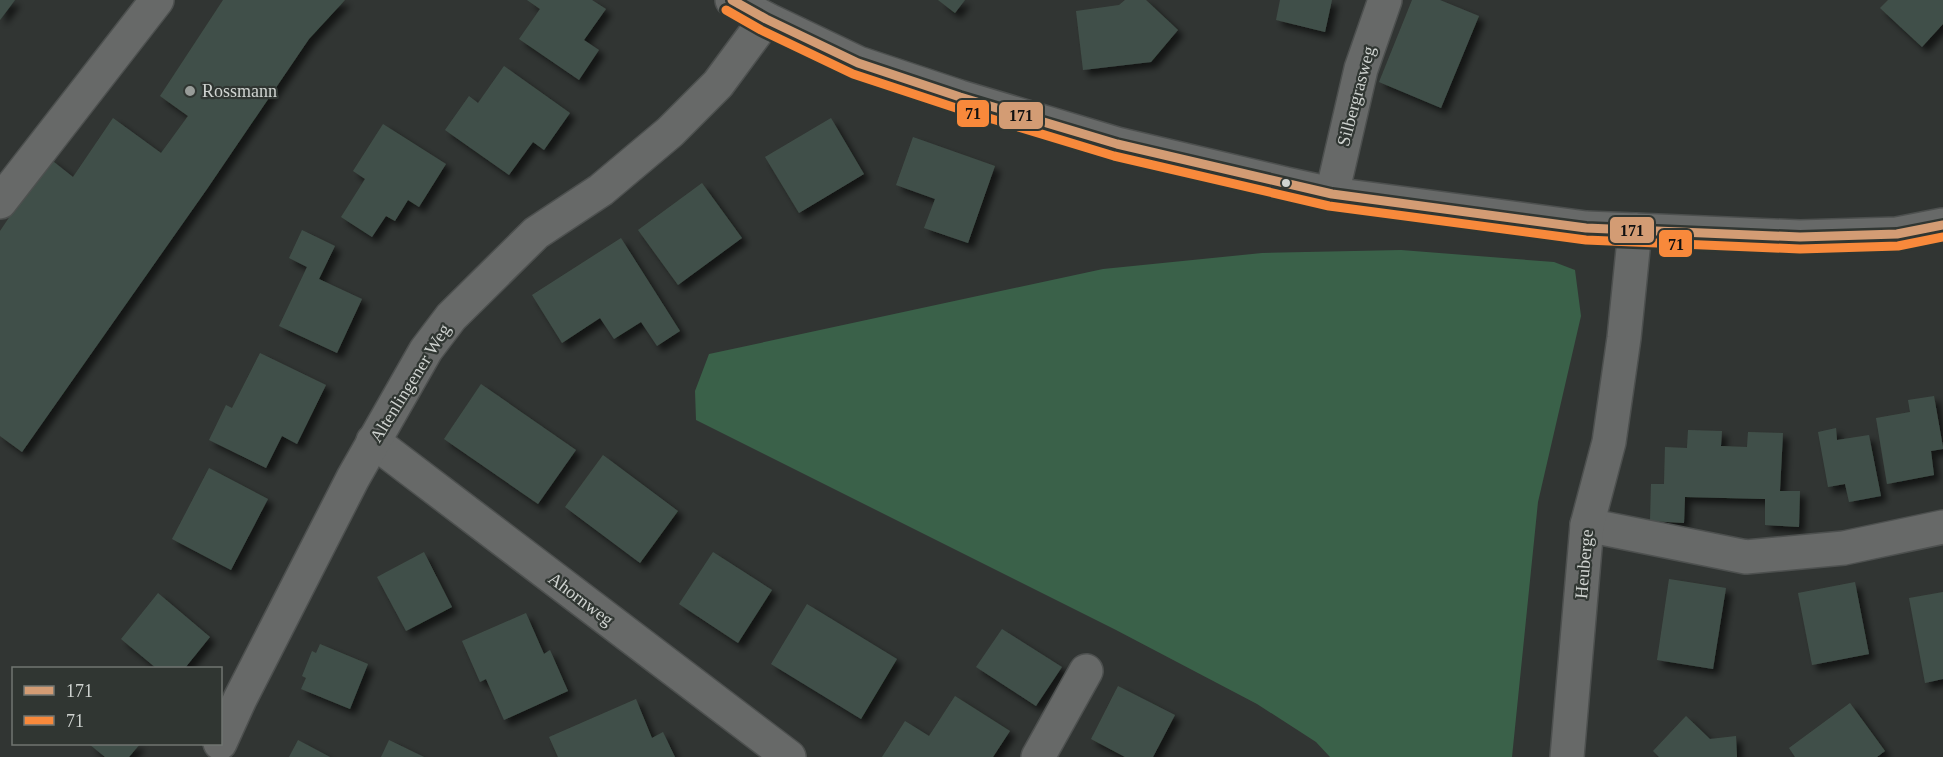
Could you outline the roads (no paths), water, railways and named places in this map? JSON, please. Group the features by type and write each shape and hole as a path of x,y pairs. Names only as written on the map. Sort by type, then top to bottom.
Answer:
{"street":[{"path":"0,202 157,0"},
{"path":"732,0 858,63 960,97 1117,144 1332,194 1586,228 1800,237 1897,234 1943,225"},
{"name":"Silbergrasweg","path":"1332,194 1361,69 1384,0"},
{"name":"Altenlingener Weg","path":"222,739 240,699 373,441 426,350 451,317 536,233 601,190 670,132 718,84 766,19"},
{"name":"Heuberge","path":"1568,757 1587,525 1609,442 1624,338 1635,230"},
{"name":"Ahornweg","path":"373,441 789,757"},
{"path":"1587,525 1746,557 1844,548 1943,527"},
{"path":"1038,757 1086,671"}],"place":[{"name":"Rossmann","path":"190,91"}]}
